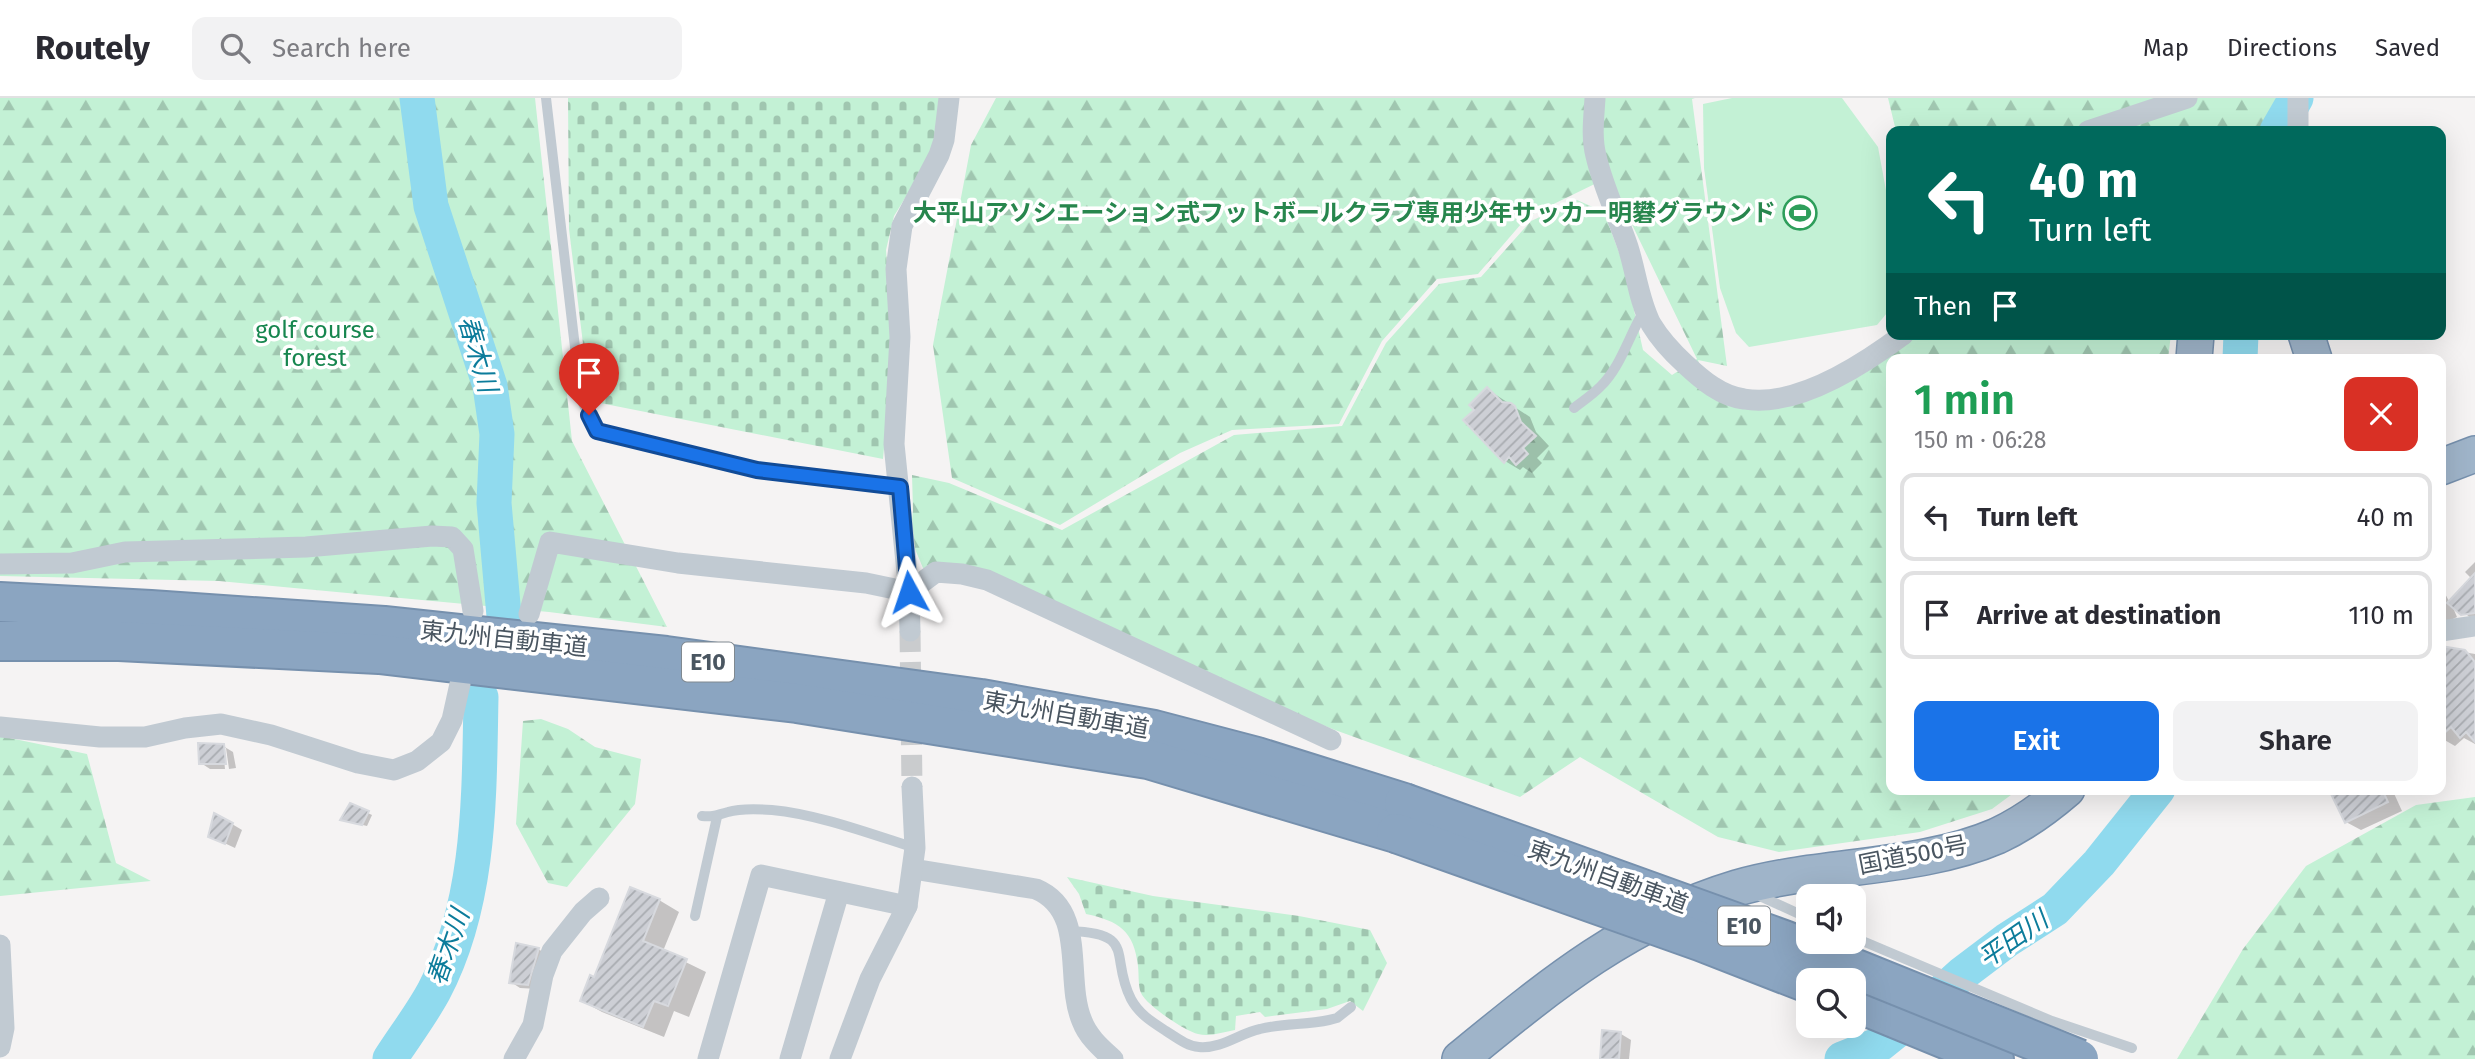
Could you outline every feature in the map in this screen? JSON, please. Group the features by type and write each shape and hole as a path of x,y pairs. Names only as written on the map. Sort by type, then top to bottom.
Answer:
{"highway":[{"path":"2446,465 2475,454"},
{"name":"東九州自動車道","path":"0,602 384,626 666,656 981,699 1154,730 1257,757 1400,818 1796,978"},
{"name":"東九州自動車道","path":"0,641 120,641 379,654 797,703 1148,759 1400,818 1784,940 2080,1059"},
{"name":"国道500号","path":"1460,1059 1550,985 1587,960 1667,915 1741,887 1950,851 2008,830 2039,813 2060,795"},
{"path":"1866,1005 1994,1059"}],"street":[{"path":"910,631 909,592 894,444 900,337 896,269 899,240 907,213 942,148 949,98"},
{"path":"1595,98 1592,127 1595,155 1628,247 1646,308 1656,331 1674,354 1699,377 1717,389 1743,399 1770,399 1811,388 1852,370 1895,340"},
{"path":"2103,126 2188,98"},
{"path":"0,564 72,562 125,552 306,547 432,536 452,537 463,549 474,611"},
{"path":"529,614 550,542 678,564 866,583 909,592 936,572 962,574 986,580 1331,740"},
{"path":"2446,630 2475,626"},
{"path":"0,727 100,737 145,737 185,728 221,724 271,735 358,763 394,770 417,761 442,742 452,720 460,684"},
{"path":"840,1059 870,979 907,906 914,858 912,787"},
{"path":"914,858 1036,889 1051,897 1067,919 1081,1020 1090,1036 1113,1059"},
{"path":"708,1059 761,875 907,906"},
{"path":"790,1059 839,892"},
{"path":"514,1059 533,1025 542,975 552,951 583,912 599,898"},
{"path":"0,945 4,1028 0,1047"}],"lane":[{"path":"546,98 581,399 597,431 757,470 900,487"},
{"path":"1574,408 1602,386 1646,308"},
{"path":"702,816 717,817 744,810 788,812 864,832 914,858"},
{"path":"695,916 717,817"},
{"path":"1741,887 1796,912"},
{"path":"1069,931 1095,932 1107,936 1121,957 1127,988 1139,1010 1182,1041 1196,1047 1226,1043 1264,1028 1337,1018 1351,1007"},
{"path":"1866,942 2052,1021 2132,1048"}],"green space":[{"name":"golf course forest","path":"0,98 535,98 572,441 667,627 549,612 219,581 0,576"},
{"path":"568,98 942,98 934,142 926,164 894,216 886,250 893,348 883,459 590,401 569,229"},
{"path":"996,98 1695,98 1692,99 1727,366 1698,360 1709,393 1745,401 1871,366 1886,356 1886,795 2011,795 1992,809 1920,832 1779,852 1718,837 1580,757 1520,797 1335,730 997,593 923,568 911,531 912,475 949,483 1062,530 1234,435 1342,426 1386,343 1439,284 1481,277 1531,221 1577,200 1604,212 1624,266 1643,350 1672,375 1697,359 1609,177 1527,217 1478,274 1437,279 1382,341 1339,424 1232,430 1180,453 1060,525 952,478 933,345 971,145"},
{"name":"大平山アソシエーション式フットボールクラブ専用少年サッカー明礬グラウンド","path":"1732,98 1842,98 1878,147 1886,190 1886,314 1877,325 1749,347 1736,333 1720,288 1704,168 1703,104"},
{"path":"1888,98 2280,98 2268,126 1895,126"},
{"path":"1909,340 2170,340 2169,354 1889,354"},
{"path":"541,719 568,729 595,747 641,759 635,804 567,887 548,883 516,824 523,721"},
{"path":"0,736 87,754 116,863 151,881 0,896"},
{"path":"2475,797 2475,1059 2177,1059 2243,949 2306,866 2416,805"},
{"path":"1067,877 1153,896 1299,916 1370,930 1387,963 1363,1011 1350,1001 1327,1009 1265,1017 1260,1012 1236,1016 1235,1030 1212,1035 1198,1034 1166,1017 1144,998 1139,987 1136,954 1128,936 1116,924 1086,914 1079,894"}],"building":[{"path":"1487,387 1502,402 1515,406 1521,422 1536,436 1523,448 1528,454 1516,465 1509,457 1504,463 1463,420 1474,410 1469,405"},
{"path":"2475,573 2475,613 2461,615 2447,603"},
{"path":"2446,647 2465,650 2475,662 2475,742 2466,732 2460,738 2451,727 2446,732"},
{"path":"198,743 224,744 226,764 199,764"},
{"path":"2331,795 2385,795 2388,802 2345,823"},
{"path":"350,803 369,811 362,825 340,820"},
{"path":"214,813 233,823 225,844 208,837"},
{"path":"630,887 660,899 643,941 687,959 668,1006 654,1001 643,1027 580,1001 590,975 594,977"},
{"path":"516,943 539,948 528,985 509,983"},
{"path":"1602,1030 1621,1032 1619,1059 1600,1059"}],"waterway":[{"name":"春木川","path":"417,98 431,206 490,386 497,434 494,503 504,616"},
{"name":"平田川","path":"2280,126 2296,98"},
{"name":"平田川","path":"2240,354 2241,340"},
{"name":"春木川","path":"390,1059 434,991 461,921 469,885 478,810 481,697"},
{"name":"平田川","path":"1842,1059 1880,1044 1962,974 2055,909 2099,863 2153,795"}],"tunnel":[{"path":"910,631 912,787"}],"place":[{"name":"大平山アソシエーション式フットボールクラブ専用少年サッカー明礬グラウンド","path":"1800,213"}],"route":[{"path":"589,415 597,431 757,470 900,487 909,592"}]}
